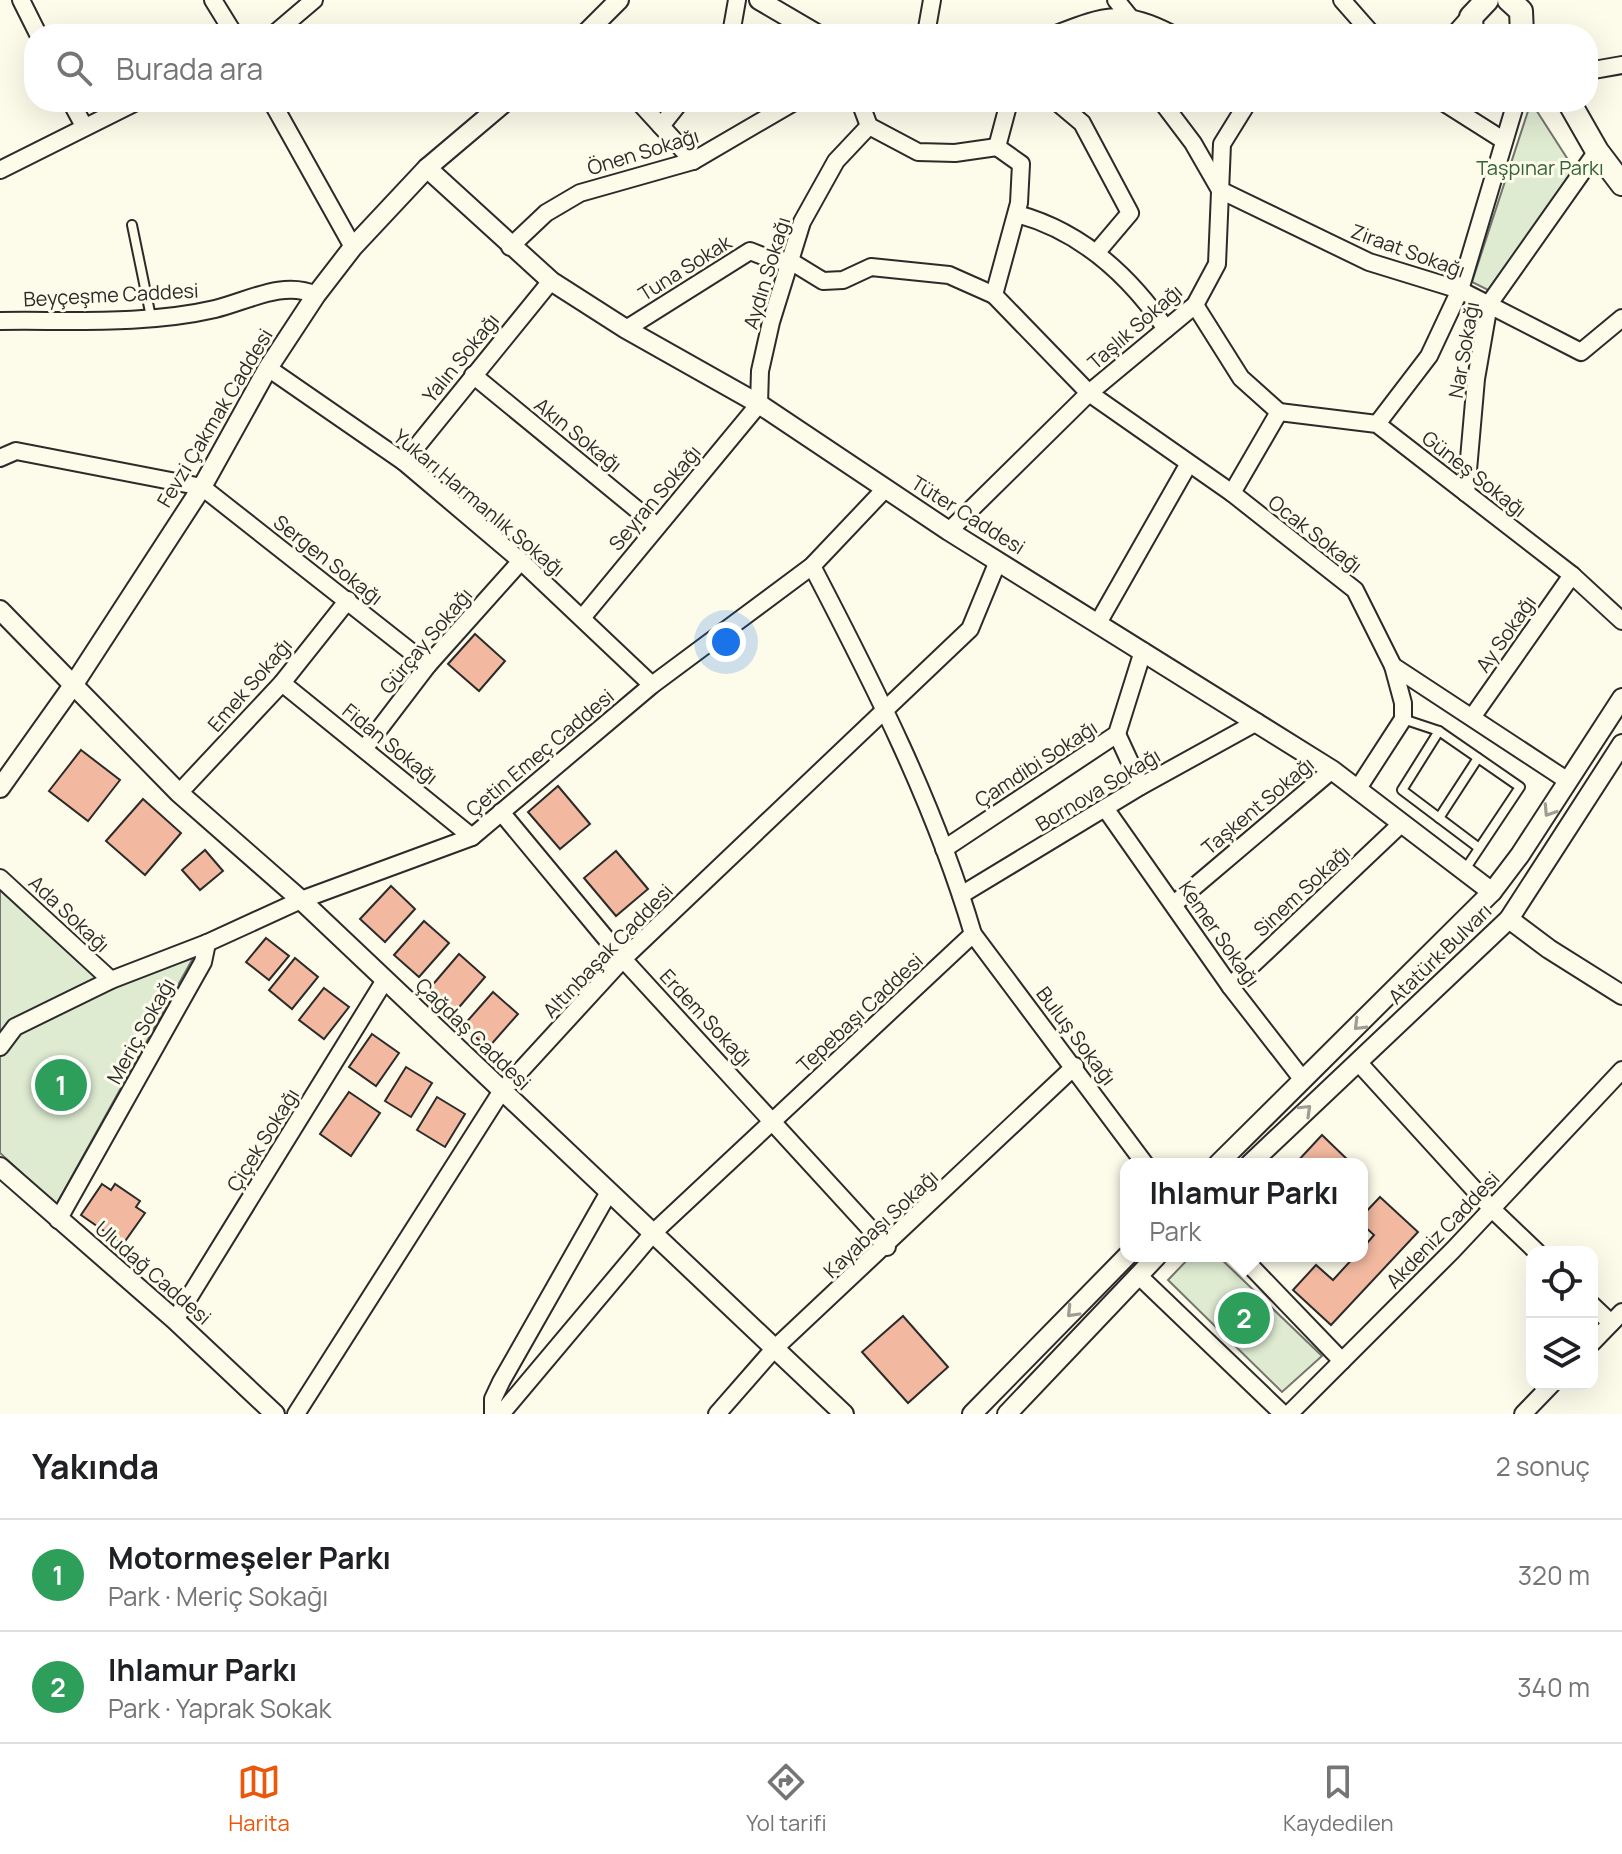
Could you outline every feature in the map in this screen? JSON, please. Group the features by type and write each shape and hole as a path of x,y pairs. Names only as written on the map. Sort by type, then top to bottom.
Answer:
{"main road":[{"path":"1470,24 1487,0"},
{"path":"1509,0 1521,11 1526,23"},
{"path":"1575,112 1597,151 1622,184"}],"street":[{"path":"21,0 33,24"},
{"path":"213,0 228,24"},
{"path":"286,24 314,0"},
{"path":"595,24 619,0"},
{"path":"733,24 737,0"},
{"path":"928,24 932,0"},
{"path":"1116,0 1129,16 1147,24"},
{"path":"1342,0 1363,24"},
{"path":"766,1 801,24"},
{"path":"1085,24 1098,19 1129,16"},
{"path":"1098,19 1102,24"},
{"path":"1598,69 1622,65"},
{"path":"76,112 84,126"},
{"path":"0,170 114,112"},
{"path":"278,112 353,247"},
{"name":"Fevzi Çakmak Caddesi","path":"0,788 74,684 202,487 268,368 316,295 353,247 427,168 493,112"},
{"path":"648,112 693,161"},
{"path":"661,126 672,112"},
{"name":"Önen Sokağı","path":"510,247 546,213 580,193 693,161 777,112"},
{"path":"864,112 869,126 918,152 955,153 997,147 1021,164 1017,214 994,295"},
{"path":"997,147 1006,112"},
{"path":"1069,112 1082,123 1130,213 1097,252"},
{"path":"1170,112 1193,143 1220,190"},
{"name":"Taşlık Sokağı","path":"949,531 1089,393 1195,305 1217,264 1222,144 1242,112"},
{"path":"1459,112 1503,140"},
{"path":"1195,305 1241,378 1279,412 1377,424 1429,356 1460,290 1513,112"},
{"name":"Aydın Sokağı","path":"759,404 760,371 771,322 802,222 836,161 869,126"},
{"name":"Nar Sokağı","path":"1466,493 1476,379 1489,304 1597,151"},
{"name":"Tüter Caddesi","path":"427,168 510,247 551,281 626,329 759,404 949,531 1332,770 1492,892"},
{"name":"Ziraat Sokağı","path":"1220,190 1369,262 1460,290 1581,352 1622,318"},
{"path":"1017,214 1045,222 1097,252 1166,329"},
{"name":"Tuna Sokak","path":"626,329 750,251 773,260 792,262 823,281 843,280 871,267 949,275 994,295"},
{"name":"Yalın Sokağı","path":"404,462 551,281"},
{"name":"Beyçeşme Caddesi","path":"0,321 151,317 213,309 288,288 316,295"},
{"name":"Ocak Sokağı","path":"994,295 1089,393 1232,493 1355,590 1393,666 1403,703 1403,719"},
{"name":"Yukarı Harmanlık Sokağı","path":"268,368 404,462 521,561 652,685"},
{"name":"Akın Sokağı","path":"473,375 657,526"},
{"name":"Seyran Sokağı","path":"582,618 759,404"},
{"path":"1232,493 1279,412"},
{"name":"Güneş Sokağı","path":"1377,424 1572,575 1622,621"},
{"path":"0,458 16,451 202,487"},
{"path":"1098,623 1188,465"},
{"name":"Sergen Sokağı","path":"202,487 428,665"},
{"name":"Çetin Emeç Caddesi","path":"0,1047 15,1027 111,980 207,943 301,900 472,837 652,685 812,566 885,489"},
{"name":"Gürçay Sokağı","path":"364,749 428,665 521,561"},
{"name":"Altınbaşak Caddesi","path":"296,1414 501,1092 623,959 970,629 998,561"},
{"path":"812,566 885,708 944,849 973,934"},
{"name":"Ay Sokağı","path":"1473,716 1572,575"},
{"name":"Emek Sokağı","path":"179,793 282,683 348,600"},
{"name":"Çağdaş Caddesi","path":"0,610 179,793 301,900 844,1414"},
{"name":"Çamdibi Sokağı","path":"944,849 1117,734 1143,651"},
{"path":"1393,666 1568,781"},
{"name":"Fidan Sokağı","path":"282,683 472,837"},
{"path":"1224,1158 1492,892 1622,698"},
{"path":"1357,790 1403,719"},
{"name":"Bornova Sokağı","path":"961,895 1141,786 1257,722"},
{"path":"1117,734 1141,786"},
{"name":"Atatürk Bulvarı","path":"1256,1158 1509,919 1622,744"},
{"name":"Taşkent Sokağı","path":"1174,904 1332,770"},
{"name":"Kemer Sokağı","path":"1105,808 1230,986 1303,1080"},
{"name":"Erdem Sokağı","path":"501,812 623,959 774,1120 887,1247"},
{"name":"Sinem Sokağı","path":"1230,986 1401,824"},
{"name":"Ada Sokağı","path":"0,878 111,980"},
{"path":"1509,919 1549,949 1622,995"},
{"name":"Buluş Sokağı","path":"973,934 1075,1066 1141,1158"},
{"name":"Tepebaşı Caddesi","path":"501,1414 654,1232 973,934"},
{"name":"Meriç Sokağı","path":"58,1220 203,962 207,943"},
{"name":"Çiçek Sokağı","path":"175,1320 385,980"},
{"path":"1358,1062 1492,1209 1531,1246"},
{"name":"Kayabaşı Sokağı","path":"717,1414 773,1350 887,1247 1075,1066"},
{"name":"Akdeniz Caddesi","path":"1286,1414 1492,1209 1622,1070"},
{"name":"Uludağ Caddesi","path":"0,1167 175,1320 275,1414"},
{"path":"493,1414 493,1399 501,1382 609,1192"},
{"path":"972,1414 1121,1262"},
{"path":"1007,1414 1151,1262"},
{"path":"1247,1262 1342,1361"},
{"path":"1138,1275 1286,1414"},
{"path":"1598,1308 1616,1318 1598,1337"},
{"path":"1523,1414 1546,1390"}],"lane":[{"path":"132,225 151,317"},
{"path":"1403,719 1439,731 1520,787 1464,871"},
{"path":"1439,731 1402,790 1479,848"},
{"path":"1439,818 1478,758"}],"green space":[{"name":"Taşpınar Parkı","path":"1528,112 1537,112 1574,169 1490,291 1472,282"},
{"path":"0,890 111,980 197,951 56,1205 0,1153"},
{"path":"1185,1262 1224,1262 1322,1356 1282,1392 1168,1280"}],"building":[{"path":"475,634 505,661 479,691 448,664"},
{"path":"81,750 120,780 88,821 49,791"},
{"path":"558,786 590,824 560,849 528,812"},
{"path":"143,799 181,833 145,875 106,841"},
{"path":"205,850 223,871 200,890 182,870"},
{"path":"616,851 648,889 616,916 584,878"},
{"path":"391,886 415,909 385,942 360,919"},
{"path":"424,921 449,943 419,977 394,955"},
{"path":"266,938 289,956 269,980 246,962"},
{"path":"459,954 485,977 455,1012 429,989"},
{"path":"295,958 318,977 292,1009 269,990"},
{"path":"324,988 349,1007 324,1039 299,1020"},
{"path":"493,992 518,1014 488,1048 463,1026"},
{"path":"372,1034 399,1053 376,1086 349,1067"},
{"path":"406,1067 432,1083 411,1117 385,1101"},
{"path":"349,1092 380,1113 351,1156 320,1134"},
{"path":"437,1097 465,1114 445,1147 417,1130"},
{"path":"1322,1135 1346,1158 1301,1158"},
{"path":"102,1184 111,1190 115,1184 140,1201 136,1207 145,1213 123,1244 81,1215"},
{"path":"1380,1197 1418,1232 1331,1325 1293,1290 1316,1265 1333,1280 1350,1262 1368,1262 1368,1242 1374,1235 1368,1230 1368,1210"},
{"path":"903,1316 948,1367 908,1403 862,1352"}],"place":[{"name":"Motormeşeler Parkı","path":"61,1085"},
{"name":"Ihlamur Parkı","path":"1244,1318"}]}
